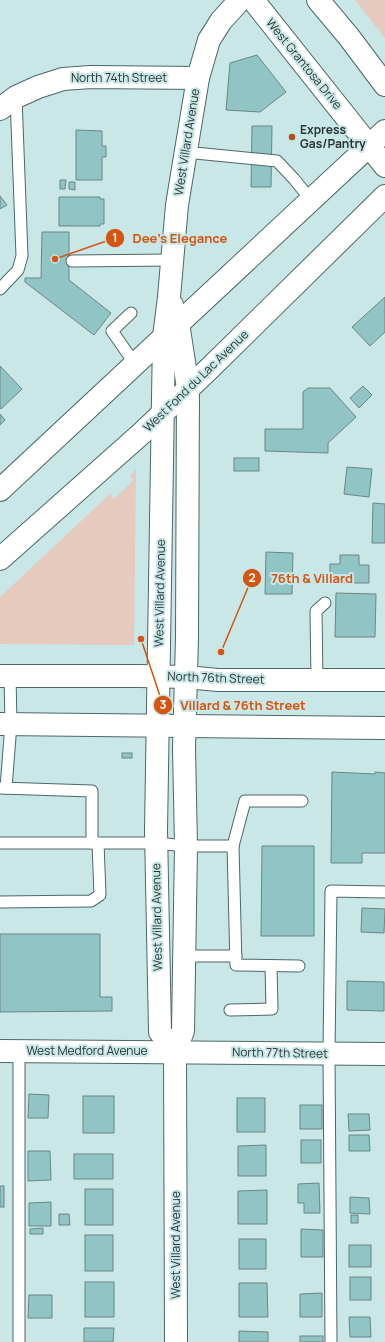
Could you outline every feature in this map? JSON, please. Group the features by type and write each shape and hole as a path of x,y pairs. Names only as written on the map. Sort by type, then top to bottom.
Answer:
{"street":[{"name":"West Villard Avenue","path":"175,1052 160,1032 156,843 163,413 171,330 169,297 177,205 198,78 209,40 220,21 240,0"},
{"name":"West Grantosa Drive","path":"253,0 377,138 385,166"},
{"path":"318,0 376,61 385,85"},
{"name":"North 74th Street","path":"8,103 38,87 63,79 91,77 198,78"},
{"path":"0,490 377,138"},
{"name":"West Fond du Lac Avenue","path":"0,559 142,433 385,196"},
{"name":"West Villard Avenue","path":"171,330 188,388 186,677 184,748 186,846 183,1031 175,1052 176,1342"},
{"name":"North 76th Street","path":"5,676 158,676 218,680 385,680"},
{"path":"5,724 385,728"},
{"name":"West Medford Avenue","path":"9,1051 175,1052"},
{"name":"North 77th Street","path":"175,1052 385,1054"}],"lane":[{"path":"0,289 18,270 22,256 8,103"},
{"path":"185,152 277,161 311,200"},
{"path":"72,261 172,260"},
{"path":"132,313 112,331 136,364"},
{"path":"317,680 316,610 324,604"},
{"path":"0,902 91,901 100,895 92,791 3,788 5,676"},
{"path":"299,966 236,965 233,846 245,801 302,801"},
{"path":"0,843 156,843 186,846 233,846"},
{"path":"332,1342 329,1053 331,891 385,892"},
{"path":"184,956 236,956"},
{"path":"230,1010 272,1010 271,966"},
{"path":"9,1051 18,1342"}],"shaded area":[{"path":"355,0 385,0 385,38"},
{"path":"136,469 134,645 0,644 0,597 110,494 114,499 133,481 130,476"}],"building":[{"path":"257,55 286,92 260,112 226,110 230,63"},
{"path":"252,126 272,126 271,187 251,187"},
{"path":"76,130 102,131 102,146 106,146 106,157 102,157 102,180 76,180"},
{"path":"60,180 66,180 65,189 60,189"},
{"path":"69,182 75,182 75,190 69,189"},
{"path":"0,196 7,205 0,209"},
{"path":"59,197 100,197 100,199 104,199 104,224 100,224 100,226 59,226"},
{"path":"42,232 69,232 69,280 111,313 94,335 25,282 25,278 41,278"},
{"path":"385,297 385,332 370,346 352,327"},
{"path":"0,366 22,389 1,409 0,407"},
{"path":"363,386 372,395 359,408 350,398"},
{"path":"308,388 330,388 356,417 328,443 328,453 265,451 265,429 303,429 303,392"},
{"path":"0,414 5,420 0,425"},
{"path":"234,458 259,458 259,471 234,471"},
{"path":"347,467 372,469 369,497 344,494"},
{"path":"373,503 385,504 385,543 372,543"},
{"path":"266,552 293,553 292,594 265,594"},
{"path":"340,555 359,555 359,565 369,565 369,583 330,583 330,564 340,564"},
{"path":"336,593 376,594 375,637 335,637"},
{"path":"122,753 132,753 132,758 122,758"},
{"path":"332,772 385,773 385,853 362,853 362,863 331,863"},
{"path":"262,846 314,846 314,936 261,936"},
{"path":"362,908 385,909 384,933 361,932"},
{"path":"0,934 100,934 100,997 112,997 112,1011 0,1012"},
{"path":"347,981 384,982 384,1011 347,1010"},
{"path":"29,1094 49,1095 48,1118 28,1118"},
{"path":"83,1096 114,1096 114,1133 83,1133"},
{"path":"237,1098 265,1098 265,1132 237,1132"},
{"path":"300,1105 322,1105 322,1129 300,1129"},
{"path":"348,1114 369,1114 370,1130 349,1131"},
{"path":"349,1135 369,1135 370,1151 349,1151"},
{"path":"301,1140 321,1140 321,1163 301,1163"},
{"path":"266,1145 266,1176 238,1176 238,1146"},
{"path":"28,1151 50,1151 51,1180 28,1181"},
{"path":"74,1154 113,1154 113,1179 74,1179"},
{"path":"319,1183 320,1213 304,1213 304,1203 298,1203 298,1184"},
{"path":"0,1186 4,1186 4,1207 0,1207"},
{"path":"85,1189 113,1189 113,1225 85,1225"},
{"path":"267,1190 267,1224 238,1224 238,1191"},
{"path":"350,1197 369,1198 370,1214 350,1213"},
{"path":"51,1202 51,1226 29,1226 29,1203"},
{"path":"59,1214 69,1214 70,1225 59,1225"},
{"path":"351,1215 358,1215 358,1223 351,1223"},
{"path":"43,1228 43,1234 30,1234 30,1229"},
{"path":"301,1229 323,1230 323,1257 301,1257"},
{"path":"85,1235 113,1235 113,1271 85,1271"},
{"path":"239,1239 266,1239 266,1269 239,1269"},
{"path":"349,1245 371,1245 371,1267 349,1267"},
{"path":"350,1277 371,1277 371,1300 350,1300"},
{"path":"85,1282 114,1282 114,1317 85,1317"},
{"path":"239,1283 267,1283 268,1317 239,1317"},
{"path":"322,1293 322,1317 300,1317 300,1294"},
{"path":"29,1295 52,1295 52,1318 28,1318"},
{"path":"349,1317 370,1317 371,1337 350,1337"},
{"path":"84,1328 114,1328 113,1342 84,1342"},
{"path":"239,1331 268,1332 268,1342 239,1342"},
{"path":"300,1336 323,1336 323,1342 300,1342"}],"place":[{"name":"Express Gas/Pantry","path":"292,137"},
{"name":"Dee's Elegance","path":"55,259"},
{"name":"Villard & 76th Street","path":"141,639"},
{"name":"76th & Villard","path":"221,652"}]}
